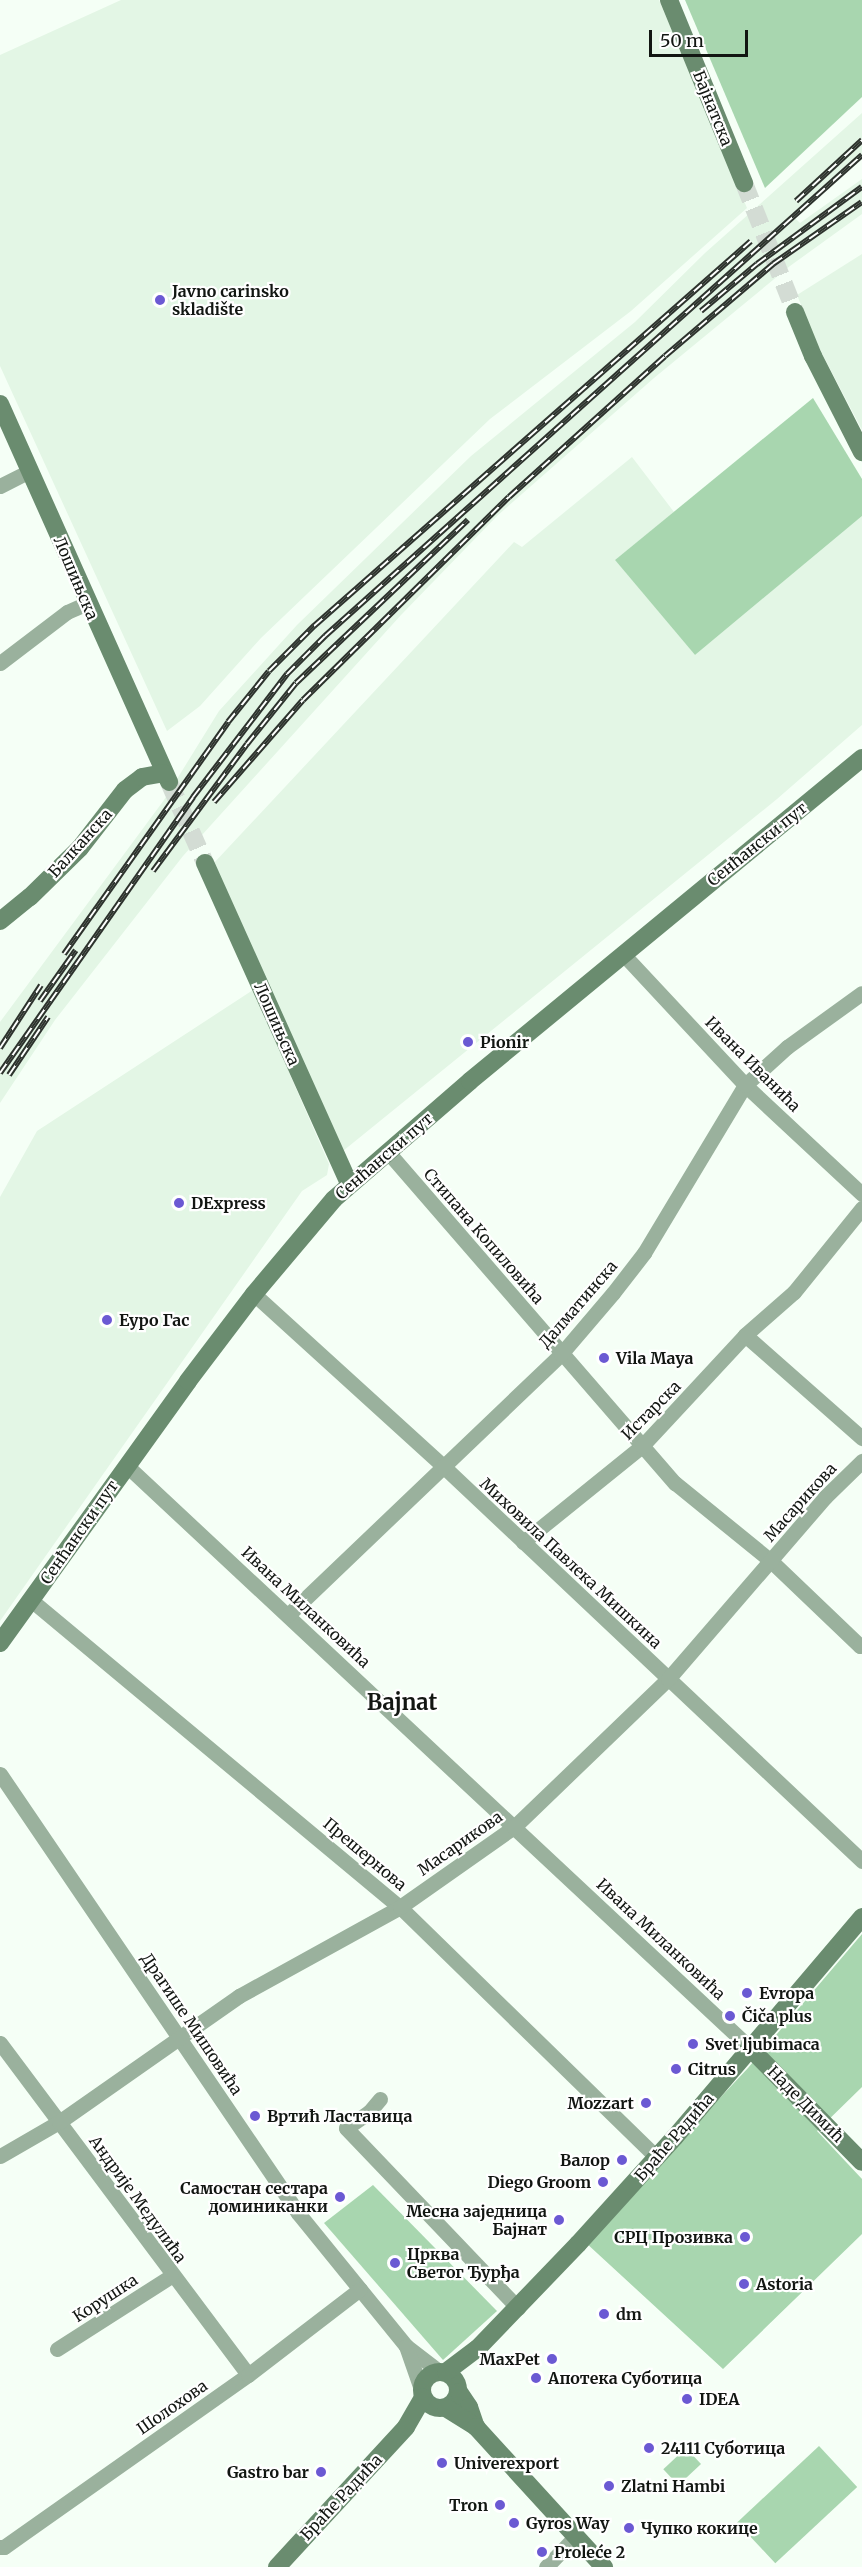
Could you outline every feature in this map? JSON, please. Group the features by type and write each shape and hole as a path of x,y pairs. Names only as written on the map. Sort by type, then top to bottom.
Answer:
{"street":[{"name":"Бајнатска","path":"669,0 744,183"},
{"path":"795,312 813,357 862,452"},
{"name":"Лошињска","path":"0,404 166,778"},
{"path":"0,486 30,471"},
{"path":"0,663 67,612 87,603"},
{"name":"Сенћански пут","path":"0,1643 126,1465 254,1294 349,1184 623,954 862,758"},
{"name":"Балканска","path":"0,921 30,897 80,848 125,790 142,777 166,778"},
{"name":"Лошињска","path":"205,863 349,1184"},
{"name":"Ивана Иванића","path":"623,954 745,1085 862,1194"},
{"name":"Далматинска","path":"288,1615 561,1354 644,1253 745,1085 787,1047 862,993"},
{"name":"Стипана Копиловића","path":"387,1151 675,1483 771,1561 861,1645"},
{"name":"Истарска","path":"523,1542 642,1446 745,1335 794,1292 862,1208"},
{"name":"Миховила Павлека Мишкина","path":"254,1294 443,1466 862,1861"},
{"path":"745,1335 862,1438"},
{"name":"Масарикова","path":"0,2156 59,2122 248,1991 400,1907 514,1827 668,1679 825,1497 862,1461"},
{"name":"Ивана Миланковића","path":"126,1465 749,2047"},
{"name":"Прешернова","path":"31,1600 400,1907 657,2158"},
{"name":"Драгише Мишовића","path":"0,1774 298,2212 406,2346 450,2380"},
{"name":"Браће Радића","path":"450,2380 657,2158 749,2047 862,1917"},
{"name":"Андрије Медулића","path":"0,2043 171,2276 248,2375"},
{"name":"Наде Димић","path":"749,2047 862,2162"},
{"path":"380,2099 346,2128 519,2308"},
{"name":"Корушка","path":"57,2349 171,2276"},
{"name":"Шолохова","path":"0,2547 248,2375 360,2289"},
{"name":"Драгише Мишовића","path":"406,2346 432,2401"},
{"path":"450,2380 425,2380 432,2401 476,2427 575,2538 604,2567"},
{"path":"432,2401 453,2404 450,2380"},
{"path":"450,2380 472,2413 476,2427"},
{"name":"Браће Радића","path":"277,2567 432,2401"},
{"path":"546,2567 575,2538"}],"shaded area":[{"path":"121,0 659,0 747,208 631,311 490,419 261,638 200,706 167,731 0,366 0,55"},
{"path":"862,113 862,158 793,216 800,223 862,179 862,214 790,266 654,378 497,516 401,615 183,856 55,1020 0,1103 0,1022 164,800 219,711 297,625 471,456 635,322 705,253"},
{"path":"862,254 862,430 817,344 797,295"},
{"path":"632,457 674,512 615,560 695,655 862,516 862,725 777,799 343,1151 213,864 514,542 522,547"},
{"path":"253,990 329,1164 327,1175 302,1191 0,1621 0,1197 37,1131"}],"green space":[{"path":"685,0 862,0 862,97 765,188"},
{"path":"813,398 862,479 862,516 695,655 615,560"},
{"path":"862,1934 862,2087 817,2131 862,2179 862,2234 723,2369 585,2242 748,2068"},
{"path":"373,2185 497,2311 443,2360 324,2223"},
{"path":"819,2446 857,2487 775,2563 737,2522"},
{"path":"686,2448 701,2464 678,2485 663,2469"}],"tunnel":[{"path":"744,183 795,312"},
{"path":"169,782 205,863"}],"railway":[{"path":"796,201 862,140"},
{"path":"0,1073 193,797 287,674 325,636 862,155"},
{"path":"701,311 757,264 862,187"},
{"path":"214,802 303,700 509,497 665,356 773,264 862,202"},
{"path":"64,954 228,722 269,671 314,626 751,241"},
{"path":"153,871 247,744 296,683 468,520"},
{"path":"40,1001 76,950"},
{"path":"0,1048 41,985"},
{"path":"9,1075 48,1017"}],"place":[{"name":"Javno carinsko skladište","path":"160,300"},
{"name":"Pionir","path":"468,1042"},
{"name":"DExpress","path":"179,1203"},
{"name":"Еуро Гас","path":"107,1320"},
{"name":"Vila Maya","path":"604,1358"},
{"name":"Evropa","path":"747,1993"},
{"name":"Čiča plus","path":"730,2016"},
{"name":"Svet ljubimaca","path":"693,2044"},
{"name":"Citrus","path":"676,2069"},
{"name":"Mozzart","path":"646,2103"},
{"name":"Вртић Ластавица","path":"255,2116"},
{"name":"Валор","path":"622,2160"},
{"name":"Diego Groom","path":"603,2182"},
{"name":"Самостан сестара доминиканки","path":"340,2197"},
{"name":"Месна заједница Бајнат","path":"559,2220"},
{"name":"СРЦ Прозивка","path":"745,2237"},
{"name":"Црква Светог Ђурђа","path":"395,2263"},
{"name":"Astoria","path":"744,2284"},
{"name":"dm","path":"604,2314"},
{"name":"MaxPet","path":"552,2359"},
{"name":"Апотека Суботица","path":"536,2378"},
{"name":"IDEA","path":"687,2399"},
{"name":"24111 Суботица","path":"649,2448"},
{"name":"Univerexport","path":"442,2463"},
{"name":"Gastro bar","path":"321,2472"},
{"name":"Zlatni Hambi","path":"609,2486"},
{"name":"Tron","path":"500,2505"},
{"name":"Gyros Way","path":"514,2523"},
{"name":"Чупко кокице","path":"629,2528"},
{"name":"Proleće 2","path":"542,2552"}],"district":[{"name":"Bajnat","path":"402,1703"}]}
